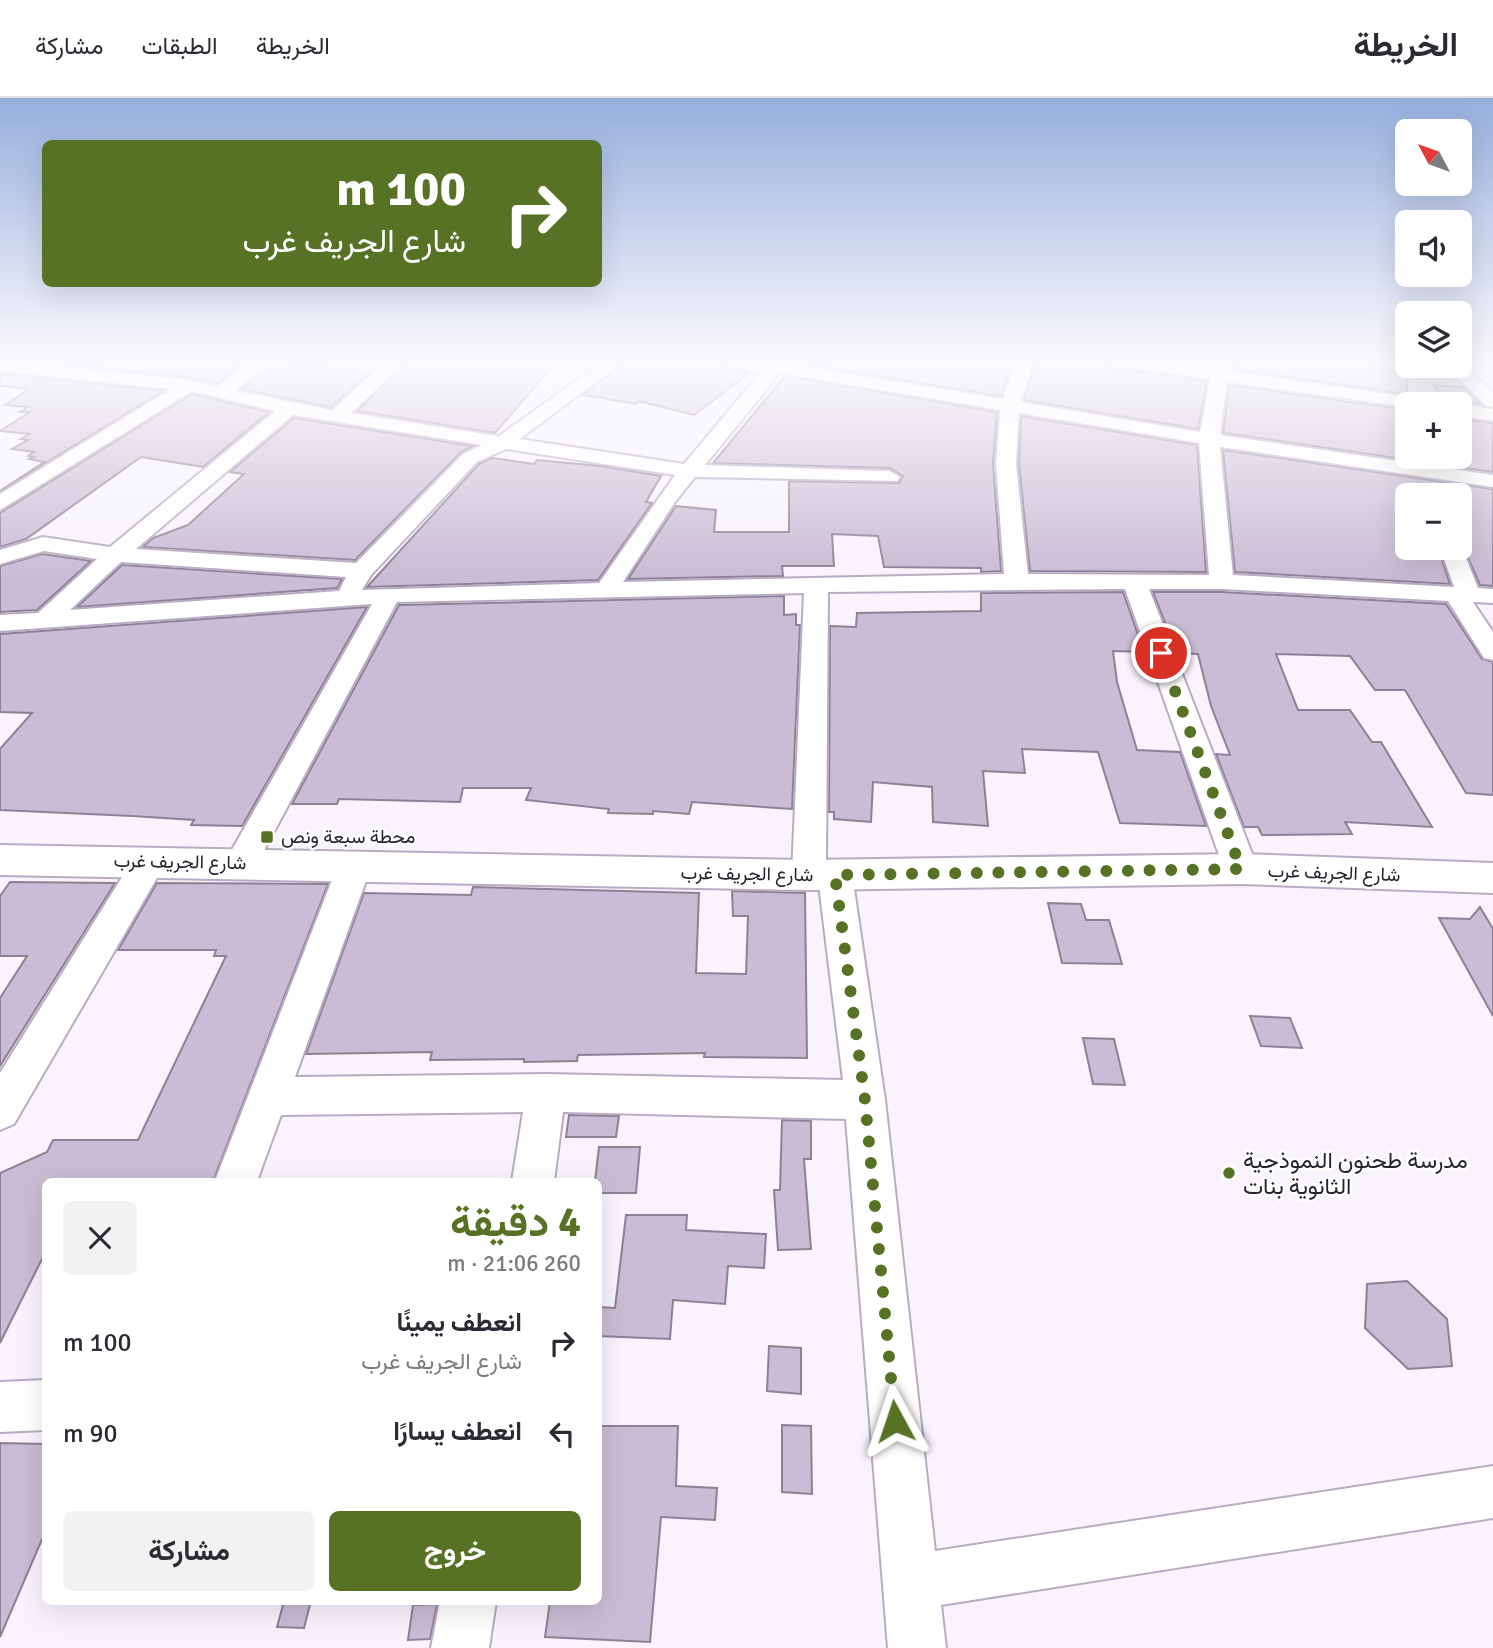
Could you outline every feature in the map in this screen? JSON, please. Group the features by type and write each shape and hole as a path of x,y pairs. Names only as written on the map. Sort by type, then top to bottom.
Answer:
{"street":[{"path":"0,503 111,432"},
{"path":"43,622 115,555 261,432"},
{"path":"432,432 687,471 890,477"},
{"path":"344,597 362,571 470,458 500,444 516,432"},
{"path":"607,589 687,471 720,432"},
{"path":"1008,432 1006,464 1017,581"},
{"path":"1170,432 1423,473 1493,481"},
{"path":"1210,432 1222,582"},
{"path":"13,472 39,476"},
{"path":"1423,473 1427,483"},
{"path":"0,557 43,544 115,555 362,571"},
{"path":"1457,560 1493,652"},
{"path":"1134,580 1241,869"},
{"path":"0,623 389,595 1017,581 1222,582 1473,596"},
{"path":"816,585 822,875 865,1100 917,1648"},
{"path":"241,862 389,595"},
{"name":"شارع الجريف غرب","path":"0,860 241,862 354,867 822,875 1241,869 1493,878"},
{"path":"0,1110 149,862"},
{"path":"237,1178 354,867"},
{"path":"269,1096 546,1093 865,1100"},
{"path":"533,1178 546,1093"},
{"path":"0,1407 42,1405"},
{"path":"909,1582 1493,1492"},
{"path":"460,1648 467,1605"}],"building":[{"path":"13,432 96,432 0,491 44,462 29,459 34,457 28,456 34,452 12,449 28,440 21,439 30,434"},
{"path":"130,432 245,432 203,467 141,457 26,539 0,547 0,513"},
{"path":"277,432 386,432 473,446 461,452 355,560 143,547 153,538 188,525 244,474 230,472"},
{"path":"738,432 995,432 993,464 1001,571 981,572 981,568 884,567 878,536 832,534 834,566 782,566 783,576 628,579 676,506 716,510 714,532 789,532 789,481 899,483 903,476 890,468 713,463"},
{"path":"1020,432 1120,432 1197,445 1206,572 1030,571 1019,464"},
{"path":"1223,432 1395,432 1395,458 1223,433"},
{"path":"1472,432 1493,432 1493,472 1472,469"},
{"path":"1223,450 1451,483 1395,483 1395,560 1442,560 1450,584 1235,572"},
{"path":"492,458 534,464 537,460 601,466 661,476 646,502 652,503 598,580 367,587 479,464"},
{"path":"1472,486 1493,489 1493,586 1480,585 1469,560 1472,560"},
{"path":"42,554 91,561 37,610 0,612 0,566"},
{"path":"122,565 342,579 337,588 77,607"},
{"path":"1123,592 1144,652 1113,651 1117,682 1137,750 1180,752 1206,826 1120,823 1098,752 1022,749 1025,773 983,771 988,826 933,822 932,787 873,782 871,822 834,819 834,812 829,812 830,626 856,627 857,613 981,611 981,593"},
{"path":"1153,592 1222,592 1446,604 1482,659 1493,662 1493,795 1466,793 1405,690 1375,690 1350,656 1276,654 1298,710 1350,710 1372,742 1381,742 1432,827 1345,822 1352,834 1262,835 1258,827 1244,827 1216,754 1230,755 1211,706 1198,654 1177,653"},
{"path":"784,596 784,615 796,614 796,625 800,625 792,809 692,802 689,814 653,811 653,814 608,813 609,809 526,800 531,788 463,788 460,802 339,799 337,804 292,804 399,605"},
{"path":"367,607 242,826 191,825 194,820 0,810 0,749 32,713 0,712 0,634"},
{"path":"10,882 115,883 0,1066 0,998 27,956 0,956 0,896"},
{"path":"157,883 328,884 214,1178 42,1178 42,1259 0,1343 0,1173 47,1152 53,1140 138,1140 226,956 214,956 216,950 118,950"},
{"path":"473,887 699,893 696,973 746,974 748,916 733,916 732,891 805,893 807,1058 704,1057 705,1053 578,1055 577,1061 524,1062 524,1059 430,1060 432,1052 306,1054 364,893 471,895"},
{"path":"1048,903 1081,904 1086,920 1109,920 1122,964 1062,963"},
{"path":"1480,907 1493,929 1493,1016 1439,918 1470,919"},
{"path":"1250,1016 1290,1018 1302,1048 1261,1046"},
{"path":"1083,1038 1114,1039 1125,1085 1093,1084"},
{"path":"569,1115 619,1116 616,1137 566,1137"},
{"path":"782,1120 811,1121 811,1159 804,1159 811,1249 778,1250 774,1190 780,1190"},
{"path":"599,1147 640,1147 636,1193 602,1193 602,1178 595,1178"},
{"path":"626,1215 687,1215 686,1230 766,1234 764,1268 728,1266 725,1304 673,1300 670,1339 602,1336 602,1307 615,1308"},
{"path":"1407,1281 1447,1319 1452,1366 1408,1369 1365,1328 1367,1284"},
{"path":"769,1346 801,1348 801,1394 767,1391"},
{"path":"782,1425 811,1426 812,1494 782,1492"},
{"path":"602,1426 678,1426 676,1486 717,1488 715,1520 661,1517 650,1642 545,1637 549,1605 602,1605"},
{"path":"0,1443 42,1444 42,1539 0,1637"},
{"path":"283,1605 310,1605 304,1628 277,1627"},
{"path":"413,1605 437,1605 430,1639 408,1640"}],"place":[{"name":"محطة سبعة ونص","path":"267,837"},
{"name":"مدرسة طحنون النموذجية الثانوية بنات","path":"1229,1173"}],"route":[{"path":"895,1421 865,1100 835,875 1241,869 1161,653"}]}
